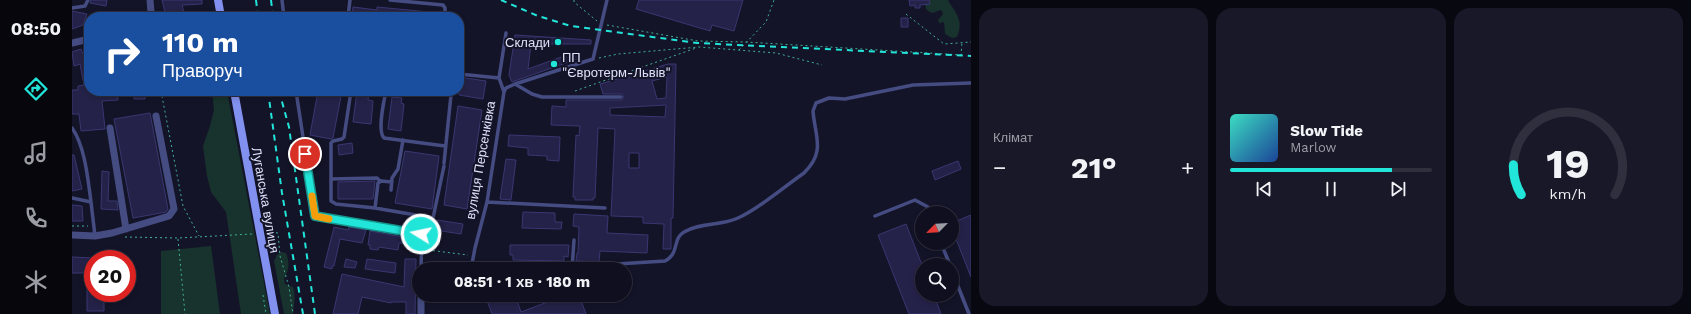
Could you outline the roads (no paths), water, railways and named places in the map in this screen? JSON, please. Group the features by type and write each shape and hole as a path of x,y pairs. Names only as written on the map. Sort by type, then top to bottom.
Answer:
{"main road":[{"path":"218,0 220,12"},
{"name":"Луганська вулиця","path":"235,96 275,314"}],"street":[{"path":"150,0 151,12"},
{"path":"72,43 84,41"},
{"path":"72,235 95,236 126,229 169,216 174,209 156,116"},
{"path":"110,128 126,229"},
{"path":"421,302 422,314"}],"lane":[{"path":"72,8 85,6 88,0"},
{"path":"282,0 283,12"},
{"path":"349,12 350,0"},
{"path":"390,0 443,6 446,8 446,12"},
{"name":"вулиця Персенківка","path":"473,262 487,202 504,92 506,88 592,59 608,0"},
{"path":"504,92 499,78 506,33"},
{"path":"464,74 499,78"},
{"path":"632,263 666,261 674,253 678,238 684,232 701,226 731,221 752,210 804,173 816,159 818,145 812,111 814,106 820,100 833,97 845,98 913,86 971,83"},
{"path":"515,84 542,97 621,96"},
{"path":"297,96 315,216 421,234"},
{"path":"350,96 344,137 331,143 331,201 333,203 375,208 433,218"},
{"path":"385,96 380,129 381,136 384,138 445,146"},
{"path":"421,262 422,229 433,218 444,165 450,96"},
{"path":"72,128 80,146 88,181 95,236"},
{"path":"391,190 395,173 398,169 403,140"},
{"path":"331,178 377,178 380,181 392,182"},
{"path":"375,208 378,183 380,181"},
{"path":"72,198 91,202"},
{"path":"875,216 915,200 926,206"},
{"path":"487,202 605,208"},
{"path":"572,262 574,240"},
{"path":"959,289 969,314"}],"railway":[{"path":"256,0 257,12"},
{"path":"271,0 272,12"},
{"path":"501,0 538,16 571,26 697,43 971,56"},
{"path":"269,96 282,193 303,314"},
{"path":"280,96 289,127 315,314"}],"place":[{"name":"Склади","path":"558,42"},
{"name":"ПП \"Євротерм-Львів\"","path":"554,64"}]}
